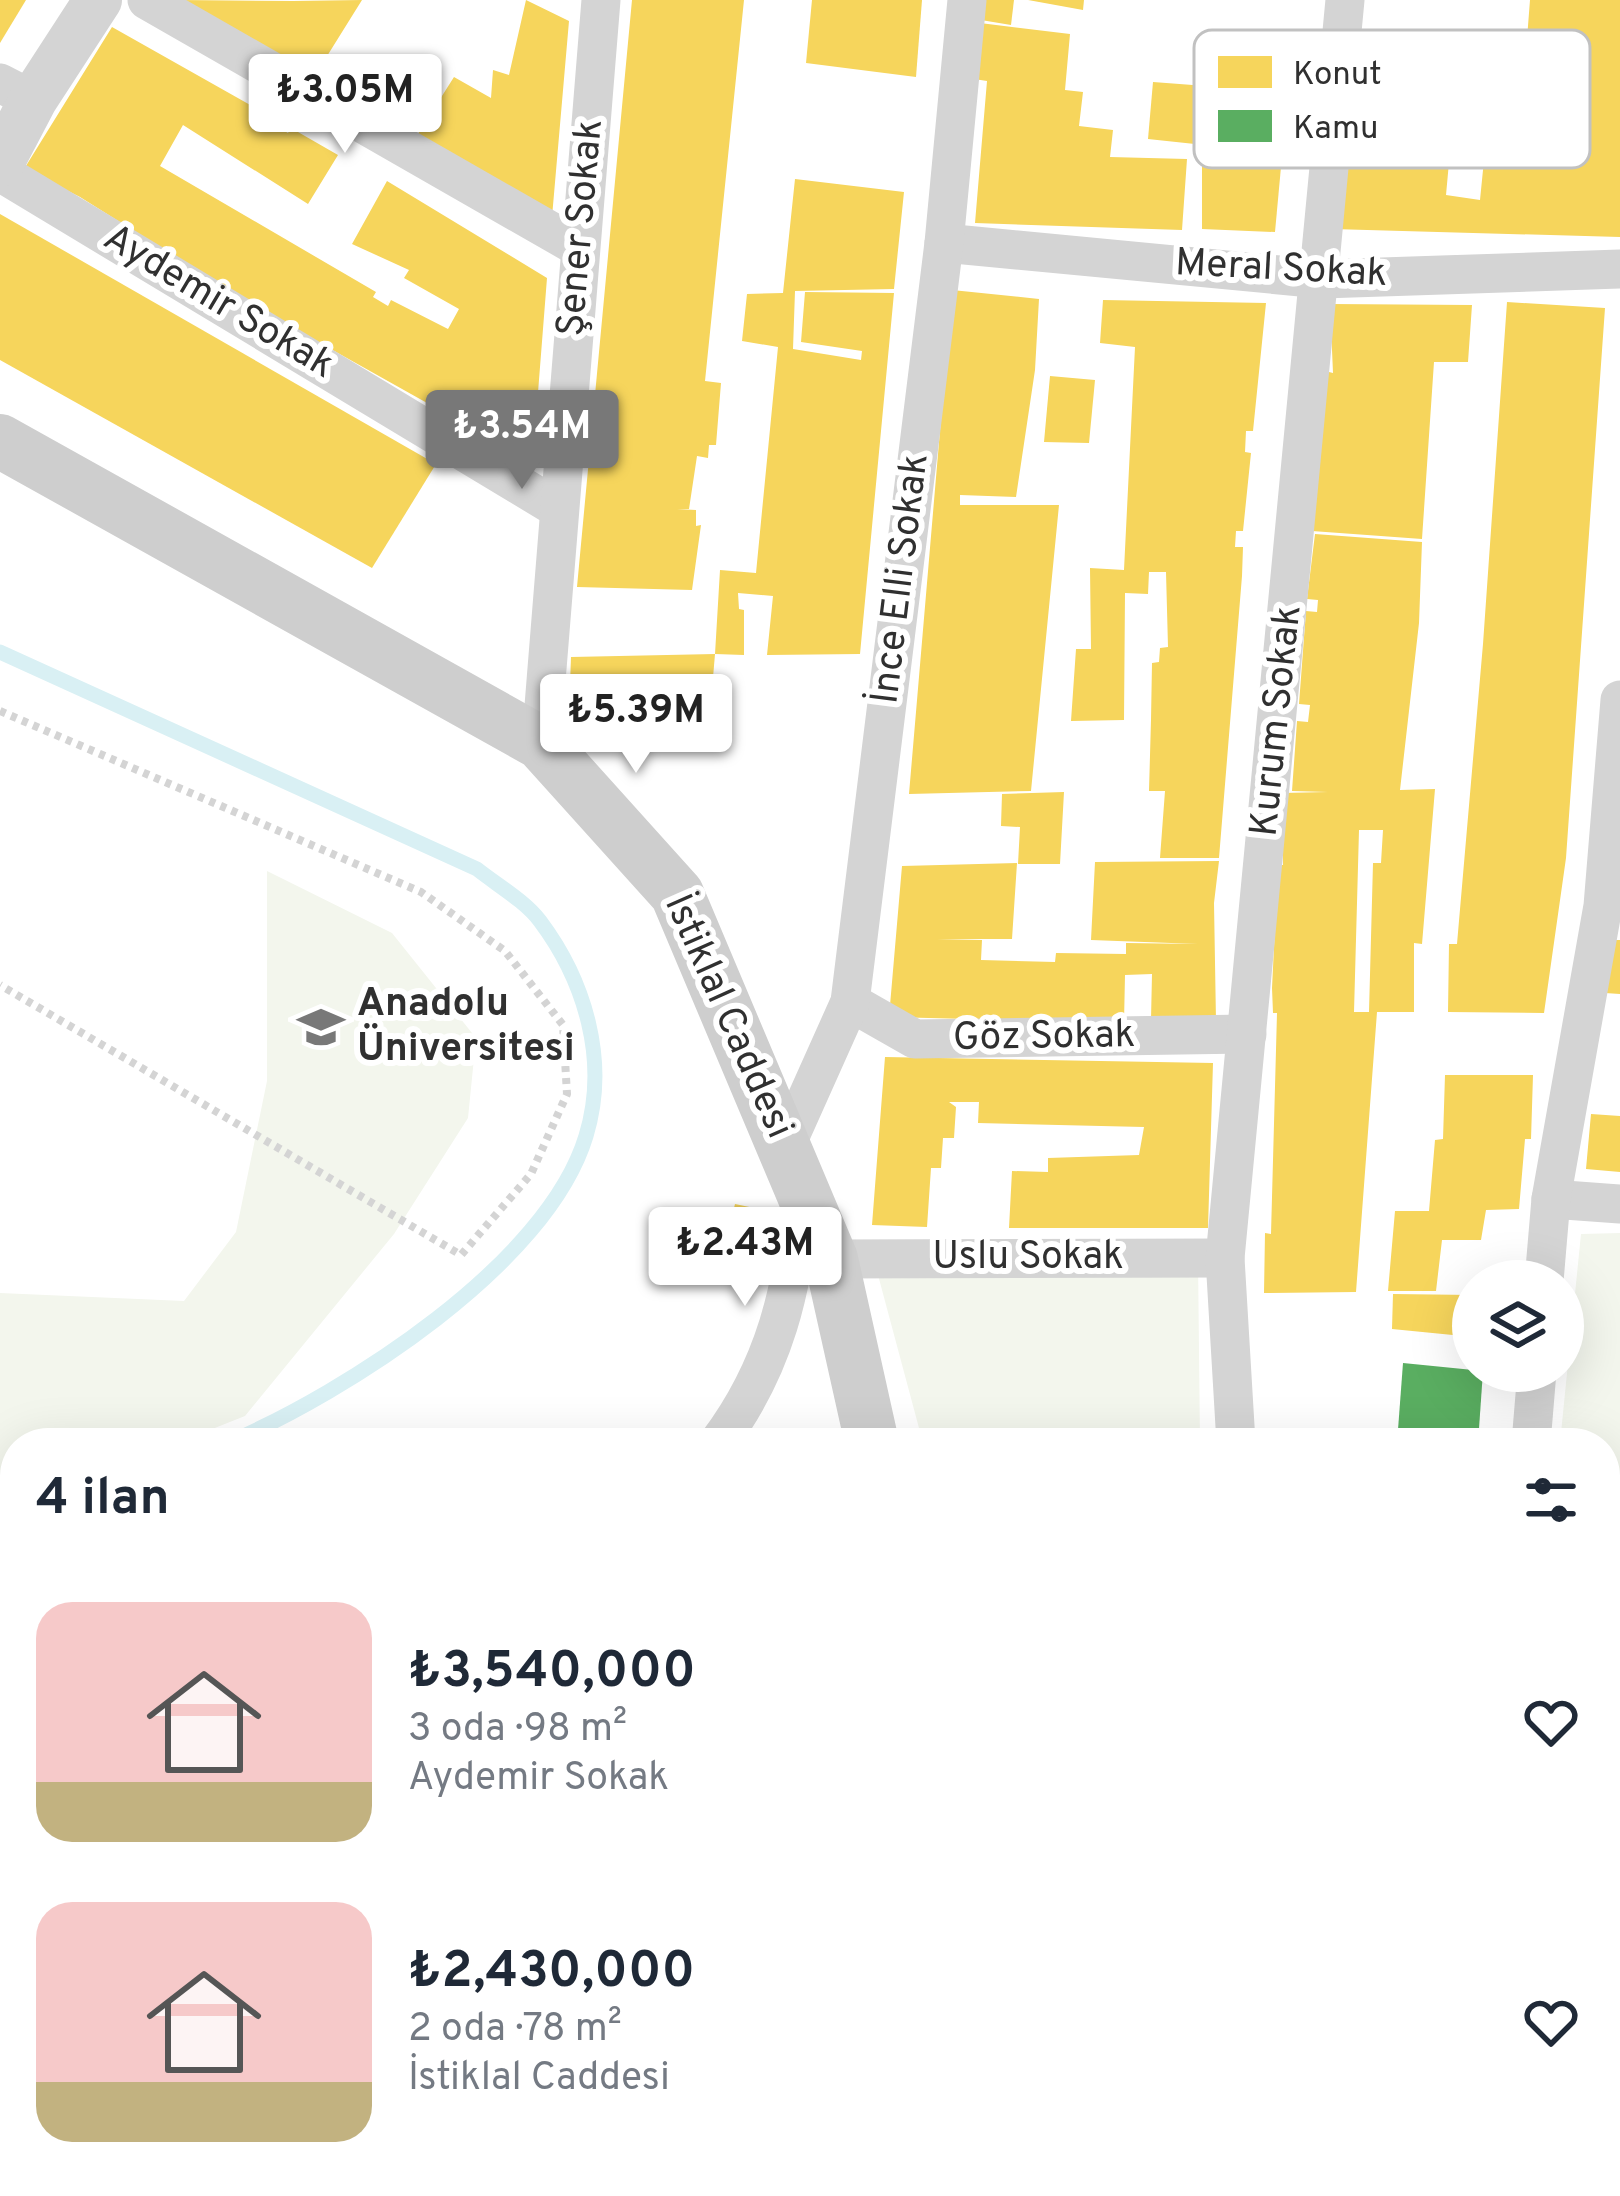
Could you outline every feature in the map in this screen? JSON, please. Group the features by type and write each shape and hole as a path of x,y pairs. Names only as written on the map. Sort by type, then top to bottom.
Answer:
{"main road":[{"name":"İstiklal Caddesi","path":"0,441 541,743 677,894 830,1259 869,1428"}],"street":[{"path":"0,168 16,91 98,0"},
{"path":"147,0 580,248"},
{"name":"Şener Sokak","path":"541,743 601,0"},
{"name":"İnce Elli Sokak","path":"729,1428 747,1404 791,1295 795,1168 850,1002 944,242 967,0"},
{"name":"Kurum Sokak","path":"1343,30 1345,0"},
{"name":"Aydemir Sokak","path":"0,168 559,509"},
{"name":"Kurum Sokak","path":"1235,1428 1225,1258 1331,168"},
{"name":"Meral Sokak","path":"944,242 1322,279 1620,269"},
{"path":"1546,1260 1552,1199 1611,922 1620,700"},
{"name":"Göz Sokak","path":"850,1002 915,1039 1247,1034"},
{"path":"1552,1199 1620,1204"},
{"name":"Uslu Sokak","path":"830,1259 1225,1258"},
{"path":"1532,1428 1535,1392"}],"path":[{"path":"0,711 421,892 505,951 563,1025 567,1094 531,1174 460,1255 0,985"}],"shaded area":[{"path":"267,871 392,933 476,1038 468,1118 394,1234 245,1416 215,1428 0,1428 0,1293 184,1301 236,1232 267,1081"},
{"path":"1620,1233 1620,1428 1562,1428 1565,1392 1584,1392 1584,1260 1578,1260 1581,1234"},
{"path":"1198,1258 1200,1428 919,1428 878,1275"}],"building: Konut":[{"path":"0,0 26,0 0,43"},
{"path":"179,0 293,1 362,0 314,77"},
{"path":"526,0 569,21 552,217 416,137 454,77 491,98 493,70 509,75"},
{"path":"632,0 744,0 705,381 721,383 716,445 709,445 708,458 697,456 689,509 677,509 696,510 696,526 701,525 692,590 577,587"},
{"path":"812,0 922,0 916,77 806,63"},
{"path":"983,0 1014,0 1011,25 981,20"},
{"path":"1028,0 1084,0 1083,10"},
{"path":"1530,0 1620,0 1620,237 1332,229 1337,168 1448,168 1446,195 1480,200 1483,168 1590,168 1590,30 1528,30"},
{"path":"980,23 1070,34 1065,90 1083,92 1079,126 1113,130 1110,157 1187,159 1182,230 975,223 987,81 974,79"},
{"path":"112,27 277,120 274,125 288,133 291,128 338,155 308,204 183,125 160,166 376,292 373,297 388,306 391,300 448,329 459,309 404,278 409,270 352,244 387,181 547,278 533,456 525,458 247,302 80,197 24,169"},
{"path":"1153,82 1194,85 1194,144 1148,139"},
{"path":"1202,168 1281,168 1275,232 1202,229"},
{"path":"795,179 904,192 894,289 795,291 793,349 861,360 862,351 801,342 805,292 894,293 860,654 767,655 773,596 738,593 739,609 744,610 744,655 715,654 720,570 756,573 778,347 742,341 747,294 783,293"},
{"path":"0,214 436,464 372,568 0,360"},
{"path":"952,290 1039,299 1035,370 1016,497 960,495 960,505 1059,505 1031,791 909,794"},
{"path":"1103,300 1266,303 1253,431 1246,431 1245,452 1251,453 1243,531 1236,531 1235,547 1243,547 1242,576 1219,858 1160,858 1165,791 1149,791 1152,663 1159,662 1160,648 1168,647 1166,572 1149,572 1148,594 1125,593 1124,720 1071,721 1076,649 1091,649 1090,568 1124,570 1135,347 1100,343"},
{"path":"1507,302 1605,308 1566,858 1544,1013 1448,1012 1449,944 1457,944"},
{"path":"1330,304 1472,305 1468,362 1434,362 1422,539 1312,531 1325,371 1333,373"},
{"path":"1050,376 1095,380 1089,443 1044,442"},
{"path":"1315,534 1422,542 1419,623 1400,790 1435,789 1422,944 1414,943 1414,1012 1377,1012 1356,1292 1264,1293 1265,1233 1271,1234 1277,1013 1273,1013 1272,988 1278,865 1283,865 1282,793 1328,792 1292,791 1297,721 1308,722 1310,705 1299,704 1306,611 1317,612 1318,600 1307,599","holes":["1359,830 1383,830 1381,863 1373,863 1369,1012 1354,1012"]},
{"path":"715,654 709,725 591,724 570,685 571,657"},
{"path":"1064,792 1060,864 1018,864 1020,827 1001,826 1002,794"},
{"path":"1219,861 1214,903 1216,1021 1151,1020 1152,974 1125,975 1124,1023 889,1017 902,866 1017,863 1012,939 937,939 982,940 981,960 1055,962 1056,953 1126,954 1126,943 1198,944 1091,940 1095,862"},
{"path":"1610,940 1620,940 1620,994 1605,993"},
{"path":"885,1057 1213,1063 1208,1228 1009,1228 1012,1171 1048,1172 1048,1158 1139,1155 1144,1127 978,1123 979,1102 949,1102 956,1107 954,1138 943,1138 941,1168 931,1168 927,1227 872,1225"},
{"path":"1445,1075 1533,1075 1531,1139 1525,1139 1519,1209 1486,1210 1481,1240 1442,1240 1436,1291 1388,1291 1395,1211 1429,1211 1435,1140 1443,1139"},
{"path":"1591,1114 1620,1116 1620,1172 1586,1169"},
{"path":"735,1204 759,1209 749,1249 725,1243"},
{"path":"1393,1294 1452,1295 1452,1335 1392,1329"}],"building: Kamu":[{"path":"1403,1363 1452,1368 1452,1392 1482,1392 1479,1428 1398,1428"}],"waterway":[{"path":"0,652 477,869 540,921 580,996 593,1051 592,1108 586,1136 564,1184 530,1231 437,1319 328,1392 259,1428"}],"place":[{"name":"Anadolu Üniversitesi","path":"321,1027"}]}
